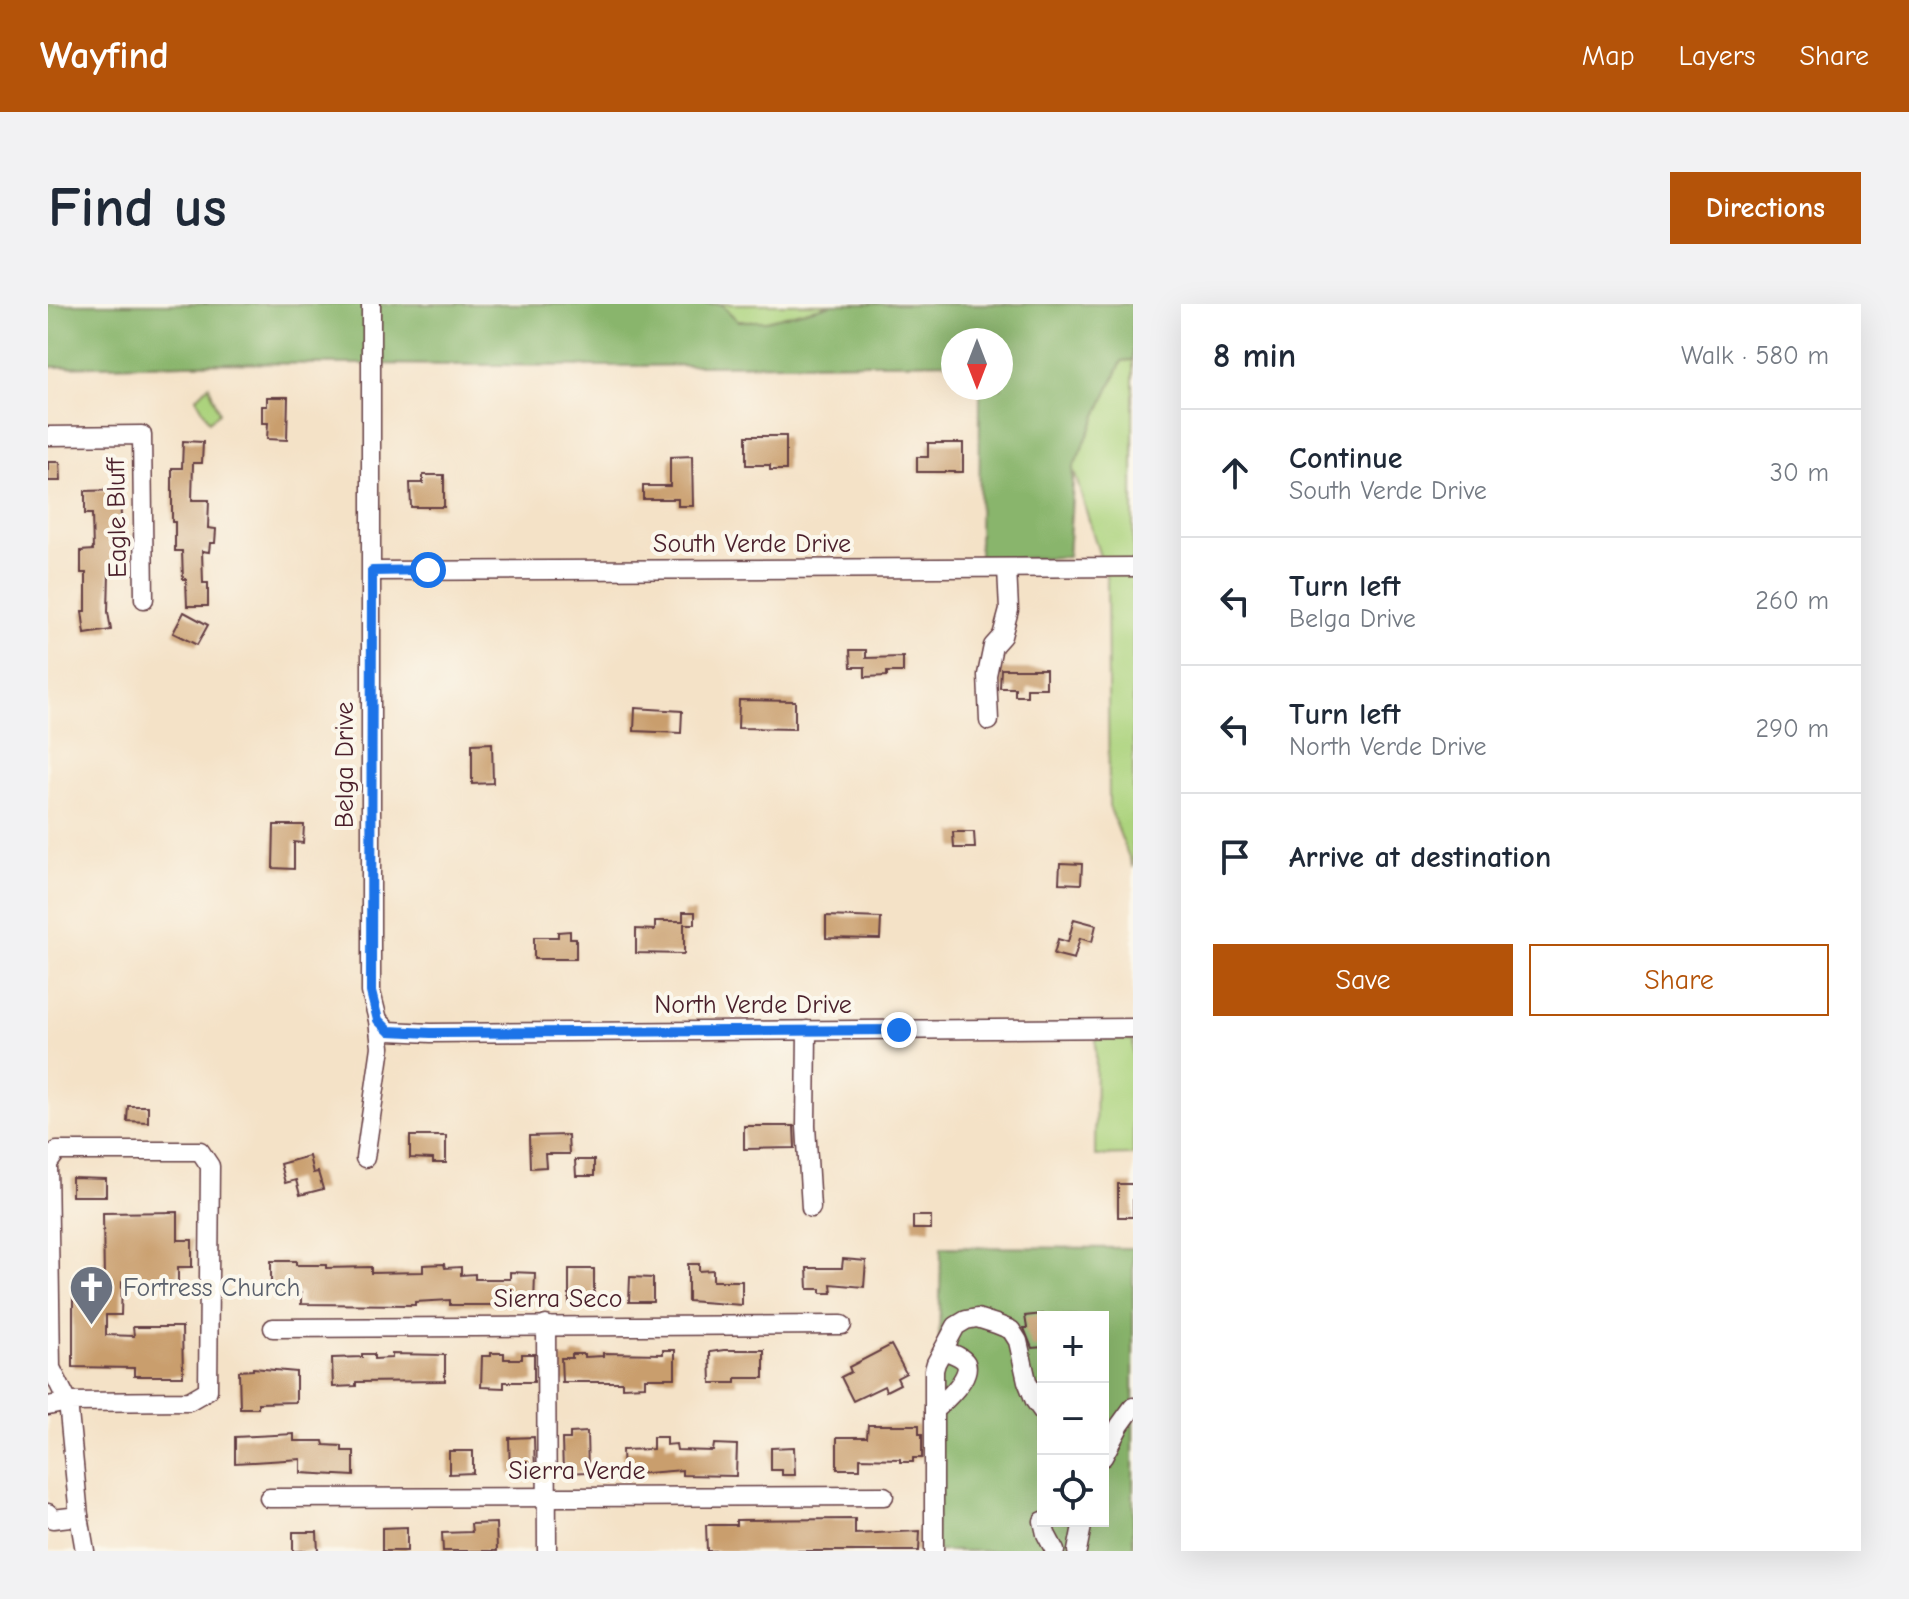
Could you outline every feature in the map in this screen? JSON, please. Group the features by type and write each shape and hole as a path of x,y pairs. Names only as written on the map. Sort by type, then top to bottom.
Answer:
{"street":[{"name":"Belga Drive","path":"365,1158 381,1047 371,992 371,304"},
{"name":"Eagle Bluff","path":"48,436 142,435 144,599"},
{"name":"South Verde Drive","path":"372,571 1133,567"},
{"path":"989,721 987,675 993,646 1002,636 1009,610 1007,568"},
{"name":"North Verde Drive","path":"378,1020 389,1031 431,1033 1133,1028"},
{"path":"807,1030 806,1126 811,1208"},
{"path":"48,1406 68,1402 189,1401 208,1390 210,1166 200,1151 57,1151 48,1164 51,1368 68,1402 85,1551"},
{"path":"934,1551 934,1370 956,1326 977,1318 1011,1330 1018,1341 1027,1381 1037,1404"},
{"path":"546,1325 547,1551"},
{"name":"Sierra Seco","path":"273,1328 842,1325"},
{"path":"934,1410 955,1390 967,1366 964,1359 943,1350"},
{"path":"1104,1455 1133,1407"},
{"name":"Sierra Verde","path":"269,1498 884,1496"},
{"path":"48,1513 53,1519 79,1516"},
{"path":"1045,1527 1055,1551"},
{"path":"1077,1551 1082,1527"}],"green space":[{"path":"48,304 1133,304 1133,868 1109,806 1107,580 1074,471 1068,557 1043,362 1013,346 1013,328 941,328 941,362 614,366 231,363 48,367"},
{"path":"48,304 721,304 738,321 766,321 833,304 1133,304 1133,360 1122,361 1073,468 1068,557 979,559 980,400 1013,400 1013,328 941,328 941,362 614,366 231,363 48,367"},
{"path":"209,385 219,413 209,421 196,398"},
{"path":"1096,1039 1133,1040 1133,1155 1095,1156"},
{"path":"941,1247 1133,1248 1133,1551 935,1551"}],"building":[{"path":"267,397 288,397 287,440 267,439 268,423 262,423 262,406 267,406"},
{"path":"746,436 786,436 786,470 770,470 770,465 746,465"},
{"path":"183,441 203,442 202,463 193,463 192,500 209,500 208,528 216,529 215,543 210,543 209,552 202,551 203,583 208,583 208,606 187,606 182,551 175,551 172,468 182,468"},
{"path":"928,443 963,443 963,472 917,472 917,457 928,457"},
{"path":"692,456 693,506 678,506 678,499 643,499 643,486 670,486 670,457"},
{"path":"48,462 60,462 61,481 48,481"},
{"path":"423,475 444,475 444,507 411,507 410,483 423,483"},
{"path":"120,490 123,573 109,573 111,630 85,634 82,611 86,611 86,573 81,573 81,551 93,550 92,514 85,514 85,491"},
{"path":"184,612 208,625 197,645 173,633"},
{"path":"850,650 866,650 866,658 903,657 903,672 865,677 865,667 851,667"},
{"path":"1001,669 1046,669 1046,688 1027,688 1027,696 1015,696 1015,688 1000,688"},
{"path":"739,700 795,701 795,729 738,728"},
{"path":"635,708 682,711 681,733 634,731"},
{"path":"492,743 493,783 472,784 472,744"},
{"path":"274,825 304,825 303,843 294,842 294,869 273,868"},
{"path":"953,832 974,832 975,848 954,848"},
{"path":"1060,863 1082,864 1081,884 1059,883"},
{"path":"683,912 695,912 695,924 684,924 684,954 636,953 636,929 655,930 655,921 683,921"},
{"path":"826,916 881,918 880,939 826,938"},
{"path":"1074,919 1096,925 1092,942 1080,938 1074,959 1054,954 1058,939 1068,942"},
{"path":"570,931 570,938 576,938 576,959 534,959 534,937 558,937 558,932"},
{"path":"128,1106 148,1106 148,1122 127,1121"},
{"path":"744,1126 794,1126 795,1148 744,1149"},
{"path":"568,1135 569,1154 545,1154 546,1167 530,1168 529,1136"},
{"path":"410,1136 446,1136 446,1163 410,1158"},
{"path":"309,1156 313,1173 318,1172 323,1189 300,1195 296,1180 285,1183 280,1164"},
{"path":"575,1160 594,1160 594,1176 576,1176"},
{"path":"72,1178 106,1179 106,1196 72,1196"},
{"path":"1118,1184 1133,1184 1133,1217 1118,1217"},
{"path":"178,1212 178,1240 192,1240 192,1267 178,1267 178,1282 122,1282 121,1315 106,1315 106,1335 134,1336 133,1327 182,1327 183,1376 134,1376 134,1368 73,1367 73,1282 104,1282 103,1213"},
{"path":"913,1216 931,1216 931,1229 913,1229"},
{"path":"843,1259 866,1261 864,1287 831,1284 832,1293 808,1289 807,1268 842,1268"},
{"path":"271,1261 296,1261 296,1265 326,1265 326,1268 371,1267 371,1273 423,1272 423,1265 444,1264 445,1268 461,1267 461,1275 475,1274 475,1279 510,1279 510,1272 535,1273 534,1305 450,1305 450,1300 415,1302 415,1305 301,1304 301,1293 271,1293"},
{"path":"688,1264 699,1264 699,1271 713,1270 713,1281 742,1281 742,1305 688,1301"},
{"path":"569,1269 594,1269 594,1304 569,1304"},
{"path":"630,1277 653,1278 653,1302 629,1302"},
{"path":"1037,1315 1037,1348 1032,1348 1024,1328 1027,1328 1025,1316"},
{"path":"891,1345 906,1373 897,1378 900,1384 886,1391 884,1386 853,1401 841,1377 851,1372 849,1367"},
{"path":"663,1350 675,1350 675,1378 645,1378 645,1386 622,1387 622,1382 562,1382 561,1358 572,1358 572,1354 585,1354 585,1357 603,1356 603,1353 663,1354"},
{"path":"764,1350 764,1378 736,1378 736,1383 711,1383 710,1352"},
{"path":"491,1353 504,1353 504,1359 522,1359 522,1354 534,1354 534,1382 504,1382 504,1388 481,1387 482,1356 491,1356"},
{"path":"362,1354 374,1354 374,1359 392,1358 392,1354 445,1355 445,1381 356,1382 356,1386 333,1387 332,1358 362,1357"},
{"path":"253,1368 296,1372 296,1402 258,1403 258,1408 240,1408 239,1371"},
{"path":"868,1425 919,1425 922,1458 900,1462 900,1459 860,1458 860,1469 837,1469 837,1437 867,1437"},
{"path":"587,1432 588,1472 563,1473 562,1439 570,1439 570,1433"},
{"path":"294,1434 294,1441 323,1441 324,1445 342,1446 342,1451 354,1451 354,1476 301,1473 301,1459 235,1463 235,1437"},
{"path":"534,1437 535,1474 510,1475 509,1438"},
{"path":"653,1437 666,1437 666,1445 676,1444 677,1450 713,1451 714,1444 737,1445 736,1476 682,1475 682,1470 623,1475 622,1450 653,1449"},
{"path":"794,1447 795,1475 782,1475 782,1470 771,1470 771,1448"},
{"path":"449,1451 473,1451 473,1473 449,1474"},
{"path":"855,1519 855,1534 920,1531 919,1551 707,1551 706,1525 736,1525 736,1520"},
{"path":"496,1523 497,1551 443,1551 442,1533 472,1532 471,1524"},
{"path":"407,1527 407,1551 382,1551 382,1528"},
{"path":"293,1532 317,1532 318,1551 293,1551"}],"place":[{"name":"Fortress Church","path":"92,1327"}],"route":[{"path":"428,570 372,571 371,992 378,1020 389,1031 899,1030"}]}
